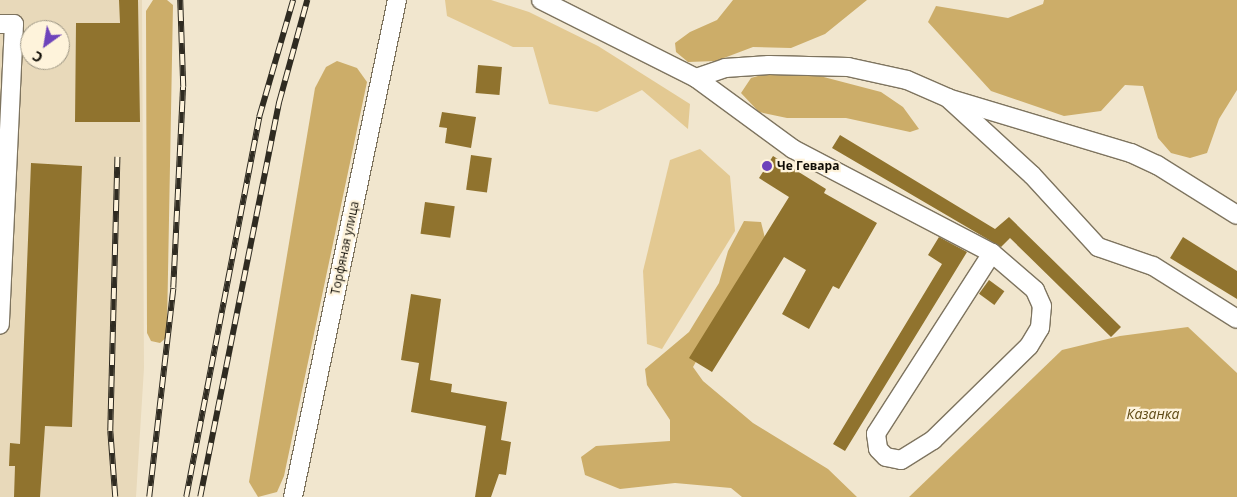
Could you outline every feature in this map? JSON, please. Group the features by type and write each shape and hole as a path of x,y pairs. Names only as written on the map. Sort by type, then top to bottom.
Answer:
{"street":[{"name":"Торфяная улица","path":"293,497 397,0"},
{"path":"546,1 696,78 793,149 992,253 1035,290 1042,306 1040,328 1029,346 932,440 901,460 886,457 878,449 876,434 992,253"},
{"path":"0,24 14,24 0,325"},
{"path":"696,78 725,68 769,65 848,67 907,80 948,98 1131,153 1157,165 1237,215"},
{"path":"948,98 1032,175 1098,247 1153,266 1237,320"}],"shaded area":[{"path":"0,0 142,0 144,368 136,497 0,497"},
{"path":"153,0 167,0 173,5 167,337 160,343 151,341 147,333 146,11"},
{"path":"445,0 491,0 529,12 598,46 690,104 688,129 642,90 597,112 549,104 533,47 513,47 447,16"},
{"path":"733,0 867,0 825,34 791,48 753,47 716,61 688,62 676,52 675,43 690,32 717,20"},
{"path":"1044,0 1237,0 1237,90 1219,119 1207,153 1190,158 1171,153 1158,138 1143,86 1125,85 1101,111 1064,116 991,91 928,22 936,6 1008,18 1043,4"},
{"path":"337,61 357,68 367,82 284,476 277,492 258,497 249,482 315,88 326,67"},
{"path":"768,73 816,75 881,92 903,107 919,129 910,132 846,118 787,118 759,112 741,93 751,78"},
{"path":"700,149 730,176 735,231 662,349 647,344 643,271 670,160"},
{"path":"744,221 761,222 765,238 693,367 703,381 753,423 828,469 857,497 742,497 731,488 675,483 620,489 585,475 581,457 596,446 670,441 670,420 647,385 645,369 689,332 719,283 728,251"}],"water":[{"name":"Казанка","path":"1188,327 1237,373 1237,497 909,497 1062,350 1120,336"}],"building":[{"path":"119,0 138,0 140,122 75,122 76,23 120,23"},
{"path":"478,65 502,67 499,95 476,93"},
{"path":"442,112 476,117 471,148 445,143 447,128 439,127"},
{"path":"840,135 995,229 1009,217 1121,327 1111,337 1010,238 1001,247 832,148"},
{"path":"471,155 492,158 487,193 466,190"},
{"path":"773,156 826,189 824,193 877,223 839,289 833,286 809,329 782,314 806,270 784,257 712,372 689,358 789,197 759,178"},
{"path":"31,163 82,166 72,427 45,426 40,497 14,497 15,466 9,466 10,443 20,444"},
{"path":"425,202 455,206 450,238 421,234"},
{"path":"939,237 967,252 845,451 833,444 942,264 928,255"},
{"path":"1183,237 1237,271 1237,299 1170,258"},
{"path":"989,280 1004,291 994,305 979,294"},
{"path":"411,294 441,299 430,380 452,384 451,392 507,402 501,440 511,442 506,475 499,474 491,497 475,497 486,426 411,412 419,363 401,360"}],"railway":[{"path":"149,497 173,288 183,87 180,0"},
{"path":"186,497 259,117 293,0"},
{"path":"200,497 279,102 307,0"},
{"path":"115,497 110,431 117,157"}],"place":[{"name":"Че Гевара","path":"767,166"}]}
